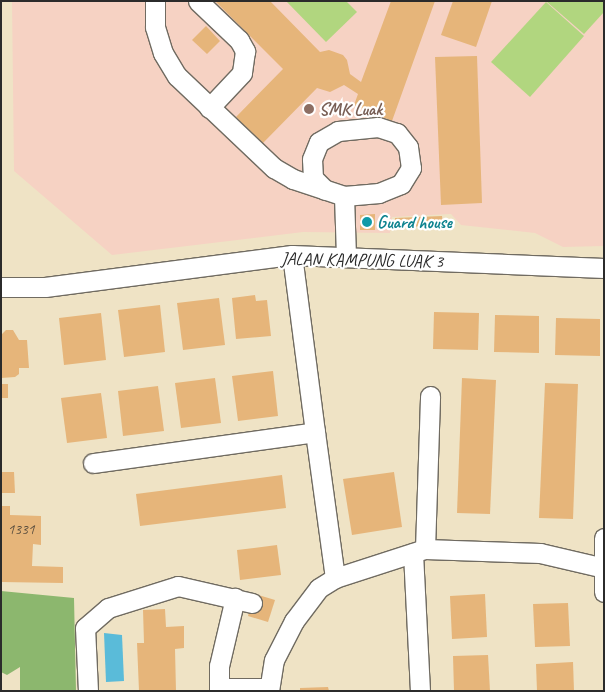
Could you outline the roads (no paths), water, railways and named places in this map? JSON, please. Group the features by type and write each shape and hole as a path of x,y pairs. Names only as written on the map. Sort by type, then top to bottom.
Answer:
{"street":[{"path":"155,1 155,27 163,53 177,76 274,168 293,179 325,190 344,196 379,193 401,184 411,168 408,147 397,133 378,127 338,131 319,142 312,159 313,178 325,190"},
{"path":"198,1 238,40 245,51 242,73 209,108"},
{"path":"344,196 346,257"},
{"path":"292,255 314,432 336,578"},
{"name":"JALAN KAMPUNG LUAK 3","path":"1,287 45,287 292,255 604,268"},
{"path":"420,691 419,551 430,396"},
{"path":"92,464 314,432"},
{"path":"604,538 604,592"},
{"path":"88,691 85,628 108,608 178,586 244,600 219,666 219,689 269,689 274,660 303,606 319,588 336,578 419,551 540,553 603,568"}],"water":[{"path":"104,633 122,635 124,681 106,682"}],"place":[{"name":"SMK Luak","path":"309,109"},
{"name":"Guard house","path":"367,222"}]}
